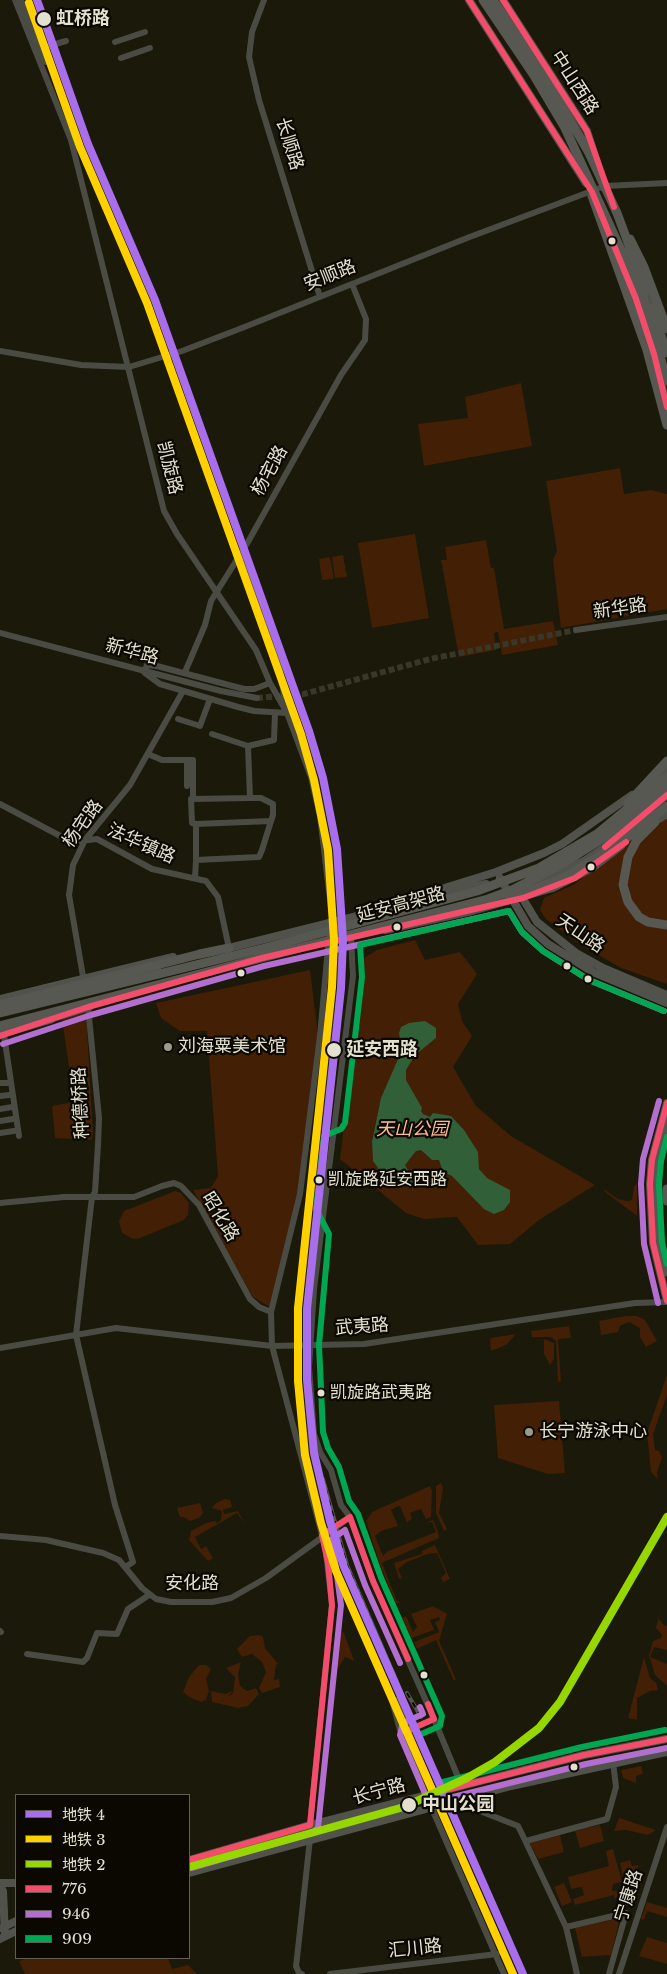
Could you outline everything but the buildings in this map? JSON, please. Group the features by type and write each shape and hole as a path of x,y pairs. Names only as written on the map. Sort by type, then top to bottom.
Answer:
{"highway":[{"path":"483,0 533,74 566,128 644,300 667,381"},
{"path":"493,0 570,119 589,153 644,267 667,329"},
{"path":"566,128 626,288 655,378 667,425"},
{"path":"617,213 667,353"},
{"path":"615,820 667,761"},
{"name":"延安高架路","path":"0,1014 265,948 477,891 539,868 596,834 667,776"},
{"name":"延安高架路","path":"1,1032 488,899 512,890 580,853 610,834 667,786"},
{"path":"488,899 526,892 565,877 619,844 665,808"},
{"path":"665,808 638,840 628,858 623,885 628,902 639,917 648,922 667,925"},
{"path":"0,1005 229,948"},
{"path":"1,1032 51,1019"},
{"path":"666,1115 654,1182 661,1250 667,1272"},
{"path":"667,1189 667,1201"}],"main road":[{"path":"469,0 592,192 636,299 654,354 667,407"},
{"name":"中山西路","path":"503,0 587,131 605,186 650,301 667,358"},
{"path":"391,906 419,895 496,872 562,844 656,780 667,768"},
{"path":"648,797 656,780"},
{"path":"0,1014 258,940 391,906 504,880 551,863 577,848 667,782"},
{"path":"51,1019 262,958 523,898 575,878 592,868 626,842 665,808 667,795"},
{"path":"648,797 665,808"},
{"path":"382,931 403,921 512,891 551,877 584,861 665,808"},
{"path":"594,822 615,820"},
{"path":"605,847 626,842"},
{"name":"天山路","path":"496,872 512,891 523,898 537,922 576,953 602,968 667,995"},
{"path":"512,891 513,901 528,926 548,944 593,972 667,1002"},
{"path":"258,940 262,958"},
{"path":"0,999 155,960 229,948"},
{"path":"667,1102 652,1160 650,1184 653,1243 667,1302"},
{"name":"长宁路","path":"190,1860 310,1825 471,1783 584,1755 667,1739"},
{"name":"长宁路","path":"190,1873 475,1796 613,1762 667,1752"},
{"path":"2,1932 3,1891 0,1884 15,1883"},
{"path":"2,1932 15,1922"},
{"path":"2,1932 15,1931"}],"street":[{"name":"凯旋路","path":"15,0 46,62"},
{"name":"凯旋路","path":"21,0 71,140 164,511 256,650 270,683 287,713 311,777 320,816 334,922 328,943 320,1036 300,1194 271,1312 272,1346 323,1534 344,1592 392,1697 400,1730 431,1808 503,1974"},
{"name":"长顺路","path":"264,0 252,32 249,57 262,108 320,297"},
{"path":"115,42 145,32"},
{"path":"38,49 66,41"},
{"path":"121,58 150,48"},
{"name":"安顺路","path":"0,351 81,365 129,367 182,351 605,186 667,183"},
{"name":"杨宅路","path":"184,672 205,625 211,601 216,591 240,554 341,375 365,340 366,318 352,284"},
{"path":"240,554 279,664 287,713 254,711 210,699 156,682 144,672 147,665 151,665 244,689 254,689 270,683"},
{"name":"新华路","path":"576,630 667,617"},
{"name":"新华路","path":"0,633 100,658 144,672 257,698"},
{"name":"杨宅路","path":"85,990 69,884 73,864 85,840 119,800 148,754 183,691"},
{"path":"178,719 200,726 210,699"},
{"path":"212,734 248,746 274,740 275,713"},
{"path":"248,746 250,798"},
{"path":"148,754 162,760 193,760 192,823 271,821"},
{"path":"187,761 187,786"},
{"path":"193,799 261,798 273,804 271,821 257,858 196,860"},
{"name":"法华镇路","path":"0,804 64,838 102,840 152,869 206,882 218,897 229,948"},
{"path":"195,878 196,824"},
{"path":"334,922 351,938 353,976 337,1114 320,1230 310,1345 314,1434 320,1452 331,1470 341,1504 350,1517 373,1581 458,1777 471,1783"},
{"name":"种德桥路","path":"88,1007 99,1118 95,1192 92,1197 76,1335 115,1505 120,1513 133,1562 127,1566"},
{"path":"0,1133 16,1134 1,1032"},
{"path":"0,1096 9,1095"},
{"path":"0,1109 12,1107"},
{"path":"0,1121 13,1119"},
{"name":"昭化路","path":"0,1203 64,1197 134,1197 174,1183 181,1186 199,1205 250,1299 259,1307 271,1312"},
{"name":"武夷路","path":"0,1348 105,1329 123,1328 272,1346 364,1344 635,1303 667,1302"},
{"name":"安化路","path":"0,1536 46,1540 112,1556 127,1566 149,1594 171,1602 221,1601 266,1578 323,1534 350,1517"},
{"path":"323,1534 513,1974"},
{"path":"310,1825 332,1605 330,1571 323,1534"},
{"path":"28,1654 83,1662 87,1658 97,1633 117,1634 128,1609 149,1594"},
{"path":"409,1730 434,1719"},
{"path":"526,1841 607,1819 616,1788 613,1762"},
{"path":"475,1796 480,1811 518,1826 566,1927 577,1974"},
{"name":"宁康路","path":"619,1974 667,1827"},
{"path":"302,1974 299,1973 296,1966 310,1839"},
{"path":"566,1927 626,1913 609,1974"},
{"name":"汇川路","path":"330,1974 495,1955 502,1952"}],"green space":[{"path":"521,383 532,446 424,466 418,424 468,418 465,397"},
{"path":"620,468 624,494 651,490 667,494 667,609 561,628 553,560 557,551 546,481"},
{"path":"415,534 429,618 372,628 358,543"},
{"path":"486,540 491,568 494,568 504,629 553,621 558,645 502,655 498,632 494,633 496,650 459,657 441,560 447,560 445,547"},
{"path":"343,555 347,577 335,578 332,557"},
{"path":"330,557 334,579 322,580 319,559"},
{"path":"667,813 667,984 621,968 578,943 546,919 540,910 544,898 575,884 626,836"},
{"name":"天山公园","path":"415,940 425,960 460,952 477,974 458,1004 462,1021 472,1036 453,1067 476,1106 511,1136 595,1185 539,1220 510,1244 478,1245 457,1217 424,1219 406,1213 340,1159 364,958 377,950"},
{"path":"310,970 318,1035 299,1194 270,1307 253,1297 193,1190 211,1188 218,1176 207,1031 180,1031 161,1018 156,1003"},
{"path":"86,1010 93,1135 91,1140 55,1138 52,1106 74,1102 62,1018"},
{"path":"637,1184 637,1216 604,1191 618,1199 628,1201 632,1200 634,1186"},
{"path":"175,1191 181,1193 189,1203 188,1215 184,1220 140,1238 133,1239 122,1233 119,1221 124,1211"},
{"path":"637,1316 645,1320 657,1341 646,1347 640,1337 640,1328 629,1322 620,1326 618,1332 601,1335 599,1321"},
{"path":"569,1326 571,1338 558,1339 561,1381 558,1382 556,1341 551,1337 532,1337 531,1331"},
{"path":"516,1334 506,1345 491,1351 490,1338"},
{"path":"544,1339 554,1343 554,1359 550,1365 544,1354"},
{"path":"667,1375 667,1395 653,1434 655,1450 659,1451 662,1457 657,1473 658,1479 651,1472 647,1433"},
{"name":"长宁游泳中心","path":"559,1401 565,1473 548,1474 498,1458 494,1405"},
{"path":"441,1483 443,1488 439,1513 447,1529 444,1531 436,1513 436,1486"},
{"path":"430,1486 432,1491 431,1517 426,1519 421,1509 410,1513 412,1519 407,1522 400,1506 396,1507 391,1510 398,1526 381,1531 375,1536 383,1556 388,1551 436,1532 432,1522 426,1523 433,1520 438,1532 439,1538 382,1563 397,1601 401,1602 396,1604 379,1562 366,1521 372,1512"},
{"path":"225,1499 230,1500 232,1507 223,1510 224,1514 238,1511 245,1524 237,1513 195,1537 201,1549 206,1546 213,1558 208,1561 189,1540 191,1531 206,1523 215,1521 217,1523 221,1520 222,1511 212,1508 216,1503"},
{"path":"200,1503 203,1513 199,1518 190,1521 180,1517 177,1508"},
{"path":"435,1545 450,1579 443,1582 441,1578 446,1573 437,1553 427,1554 407,1562 398,1569 402,1578 399,1579 394,1563 422,1554 422,1551"},
{"path":"433,1606 447,1614 439,1641 456,1679 454,1681 436,1640 417,1649 414,1642 439,1632 435,1622 440,1620 439,1617 430,1620 434,1630 411,1638 402,1618 406,1616 413,1632 417,1627 411,1614"},
{"path":"660,1612 659,1620 667,1626 667,1650 654,1647 650,1657 667,1664 667,1686 655,1675 649,1656 653,1641 661,1638 662,1635 656,1628"},
{"path":"342,1632 354,1661 345,1657 336,1672 333,1671 337,1635"},
{"path":"259,1635 263,1637 265,1648 278,1664 276,1665 274,1680 279,1679 280,1687 262,1693 259,1688 266,1672 262,1662 252,1654 242,1657 237,1649 250,1636"},
{"path":"644,1657 650,1678 656,1683 658,1690 650,1691 637,1698 637,1720 628,1718"},
{"path":"241,1662 238,1675 240,1686 247,1691 256,1688 259,1694 248,1706 238,1708 212,1702 211,1691 226,1694 231,1691 227,1697 233,1693 235,1677 226,1668"},
{"path":"199,1665 206,1665 211,1669 206,1679 209,1691 206,1700 201,1702 183,1692 189,1677"},
{"path":"641,1766 643,1774 636,1776 636,1783 623,1778 621,1770"},
{"path":"619,1818 656,1830 648,1835 626,1830 614,1831"},
{"path":"600,1825 604,1841 580,1848 575,1831"},
{"path":"560,1835 564,1852 538,1859 530,1843"},
{"path":"613,1849 622,1882 613,1884 612,1891 626,1891 620,1863 630,1860 632,1866 638,1865 638,1873 630,1905 626,1906 623,1896 615,1898 614,1895 575,1905 573,1899 584,1895 582,1887 571,1889 568,1877 609,1866 606,1851"},
{"path":"481,1882 522,1974 519,1974 479,1883"},
{"path":"564,1883 572,1902 562,1906 554,1887"},
{"path":"647,1902 667,1908 667,1917 647,1911 644,1920 641,1919"},
{"path":"620,1918 611,1955 582,1957 575,1928"},
{"path":"647,1937 667,1943 667,1964 639,1956"},
{"path":"24,1959 168,1959 172,1969 188,1965 197,1974 25,1974 19,1961"}],"shaded area":[{"path":"425,1021 436,1028 436,1038 415,1055 406,1070 406,1080 422,1108 423,1114 430,1117 433,1113 451,1116 464,1130 478,1152 479,1169 487,1178 510,1190 510,1202 504,1210 494,1214 484,1209 452,1176 443,1172 439,1160 432,1160 421,1150 416,1151 405,1165 409,1172 422,1175 427,1182 423,1186 413,1188 381,1172 373,1161 372,1142 381,1098 402,1050 399,1033 401,1027 409,1023"}],"tunnel":[{"path":"257,698 304,694 430,659 576,630"}],"railway":[{"path":"323,1479 347,1565 403,1696 411,1722"},
{"path":"407,1693 421,1717"}],"metro line":[{"name":"4","path":"37,0 88,144 155,300 309,731 323,778 337,849 343,940 341,988 307,1309 307,1380 314,1453 330,1521 344,1567 523,1974"},
{"name":"3","path":"29,3 80,147 147,303 301,734 314,780 328,850 334,940 332,987 298,1308 298,1381 305,1455 321,1523 336,1571 513,1974"},
{"name":"2","path":"190,1867 404,1807 467,1778 495,1762 539,1728 560,1702 667,1517"}],"transit line":[{"name":"776","path":"469,0 592,192 636,299 654,354 667,407"},
{"name":"776","path":"503,0 587,131 614,207"},
{"name":"776","path":"605,847 667,795"},
{"name":"776","path":"0,1036 88,1007 262,958 523,898 575,878 626,842"},
{"name":"946","path":"3,1044 91,1015 264,966 509,911 522,932 543,951 589,980 664,1011"},
{"name":"909","path":"664,1011 589,980 543,951 522,932 509,911 360,945 362,977 345,1123 341,1129 324,1136 316,1209 329,1234 319,1345 323,1432 328,1448 339,1467 349,1501 358,1514 381,1578 442,1716 440,1726 419,1735 439,1783 582,1747 665,1730"},
{"name":"946","path":"658,1303 644,1244 641,1184 643,1159 659,1101"},
{"name":"776","path":"667,1103 652,1160 650,1184 653,1243 667,1301"},
{"name":"909","path":"667,1137 661,1161 659,1184 662,1242 667,1264"},
{"name":"776","path":"190,1860 310,1825 332,1605 328,1563 322,1535 350,1517 373,1581 408,1659"},
{"name":"946","path":"191,1868 312,1833 318,1828 341,1605 332,1539 345,1530 365,1585 400,1663"},
{"name":"776","path":"428,1704 434,1719 409,1730 409,1734 434,1793 584,1755 667,1739"},
{"name":"946","path":"420,1707 423,1714 403,1723 400,1735 426,1796 433,1802 586,1764 667,1748"}],"place":[{"name":"虹桥路","path":"44,19"},
{"name":"刘海粟美术馆","path":"168,1047"},
{"name":"延安西路","path":"334,1050"},
{"name":"凯旋路延安西路","path":"319,1180"},
{"name":"凯旋路武夷路","path":"321,1393"},
{"name":"长宁游泳中心","path":"529,1432"},
{"name":"中山公园","path":"409,1805"}]}
